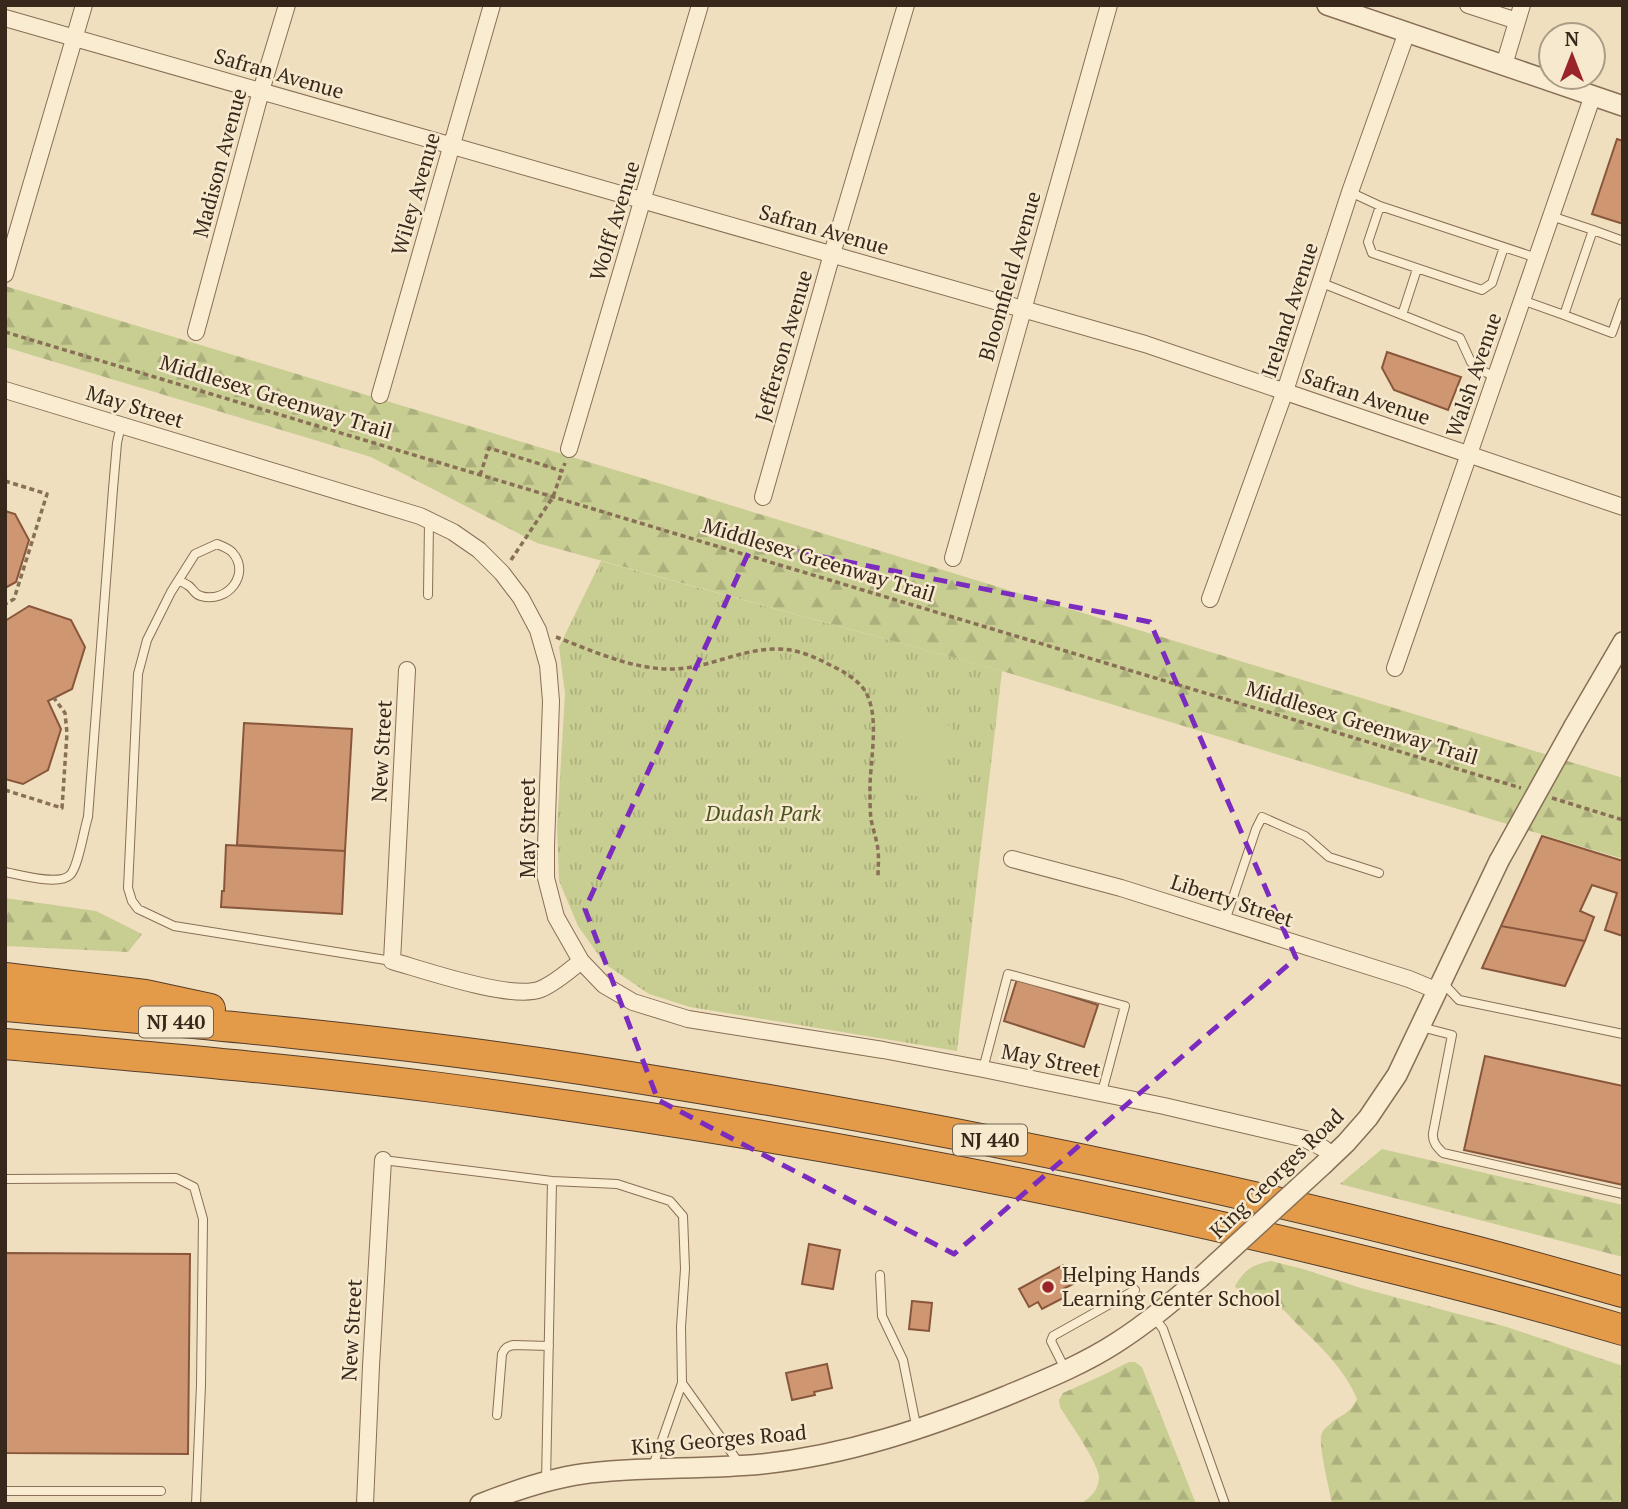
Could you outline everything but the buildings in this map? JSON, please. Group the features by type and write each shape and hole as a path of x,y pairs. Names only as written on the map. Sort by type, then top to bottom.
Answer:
{"highway":[{"path":"5,978 145,995 347,1039"},
{"name":"NJ 440","path":"5,1006 347,1039 580,1069 857,1115 1140,1171 1324,1213 1623,1292"},
{"name":"NJ 440","path":"5,1044 387,1082 580,1107 925,1164 1268,1237 1623,1330"},
{"path":"5,1055 216,1064"}],"street":[{"path":"5,274 84,5"},
{"name":"Madison Avenue","path":"196,332 287,5"},
{"name":"Wiley Avenue","path":"380,395 492,5"},
{"name":"Wolff Avenue","path":"569,449 700,5"},
{"name":"Jefferson Avenue","path":"763,497 906,5"},
{"name":"Bloomfield Avenue","path":"953,558 1109,5"},
{"path":"1328,5 1623,106"},
{"path":"1468,5 1520,13 1504,65"},
{"name":"Safran Avenue","path":"5,18 1145,344 1623,507"},
{"name":"Ireland Avenue","path":"1210,599 1285,391 1350,192 1407,32"},
{"name":"Walsh Avenue","path":"1395,668 1593,96"},
{"name":"May Street","path":"5,390 420,516 453,532 478,550 502,573 521,598 538,630 548,665 551,701 546,878 556,917 581,961 604,985 633,1002 688,1019 983,1069 1296,1136 1314,1143 1329,1160"},
{"name":"King Georges Road","path":"480,1504 546,1482 581,1474 785,1461 847,1449 917,1430 1066,1371 1114,1345 1154,1317 1329,1160 1378,1104 1397,1075 1421,1027 1499,861 1623,642"},
{"name":"New Street","path":"392,961 407,670"},
{"name":"Liberty Street","path":"1012,859 1111,885 1409,979 1440,986"},
{"path":"392,961 518,993 539,990 581,961"},
{"name":"New Street","path":"365,1504 383,1160"}],"lane":[{"path":"1350,192 1380,206 1537,258"},
{"path":"1380,206 1368,242 1372,253 1417,269 1482,290 1492,283 1504,247"},
{"path":"1551,216 1623,241"},
{"path":"1564,315 1593,230"},
{"path":"1402,315 1417,269"},
{"path":"1322,284 1460,338 1471,362 1495,377"},
{"path":"1522,300 1612,333 1623,302"},
{"path":"5,873 51,880 62,879 70,875 76,866 88,817 116,454 121,425"},
{"path":"428,595 429,521"},
{"path":"179,580 189,586 197,596 212,599 227,593 237,583 239,565 232,552 217,544 195,554 179,580 147,640 138,674 128,888 132,901 138,909 174,926 392,961"},
{"path":"1225,921 1262,817 1305,836 1329,857 1378,873"},
{"path":"983,1069 1008,974 1125,1006 1102,1093"},
{"path":"1440,986 1459,1000 1623,1034"},
{"path":"1421,1027 1452,1035 1432,1138 1443,1153 1623,1195"},
{"path":"383,1160 552,1181 617,1184 670,1201 683,1216 685,1269 681,1327 682,1383 652,1469"},
{"path":"5,1179 176,1178 194,1187 203,1219 196,1504"},
{"path":"546,1482 552,1181"},
{"path":"880,1275 882,1315 903,1360 917,1430"},
{"path":"1066,1371 1051,1341 1053,1336 1135,1290"},
{"path":"1154,1317 1163,1329 1225,1504"},
{"path":"497,1415 504,1349 514,1345 549,1346"},
{"path":"682,1383 740,1465"},
{"path":"5,1491 161,1491"}],"path":[{"name":"Middlesex Greenway Trail","path":"5,332 1531,791"},
{"path":"480,475 489,448 562,471"},
{"path":"502,573 553,497 569,449"},
{"path":"5,481 47,494 14,599 5,604"},
{"path":"538,630 614,660 652,667 674,669 749,651 775,649 793,650 815,657 844,671 863,689 872,711 871,818 878,850 878,877"},
{"path":"5,790 62,808 67,733 65,713 54,698"},
{"path":"1543,795 1623,820"}],"highlighted area":[{"path":"753,543 1150,622 1296,958 954,1254 658,1100 585,909"}],"green space":[{"path":"5,286 1623,778 1623,859 1002,671 537,543 371,457 5,347"},
{"name":"Dudash Park","path":"601,561 1002,671 957,1051 690,1007 649,994 605,964 578,926 559,881 557,827 565,694 559,647"},
{"path":"905,719 953,726 941,800 894,793"},
{"path":"5,898 96,911 142,934 128,952 5,946"},
{"path":"1382,1149 1623,1205 1623,1257 1340,1184"},
{"path":"1271,1261 1507,1327 1623,1366 1623,1504 1332,1504 1322,1456 1322,1433 1333,1421 1351,1409 1357,1399 1338,1367 1281,1308 1244,1294 1235,1286 1250,1269"},
{"path":"1129,1362 1135,1362 1142,1367 1196,1504 1080,1504 1093,1493 1099,1477 1089,1452 1060,1407 1059,1400 1063,1393"}],"place":[{"name":"Helping Hands Learning Center School","path":"1048,1287"}]}
